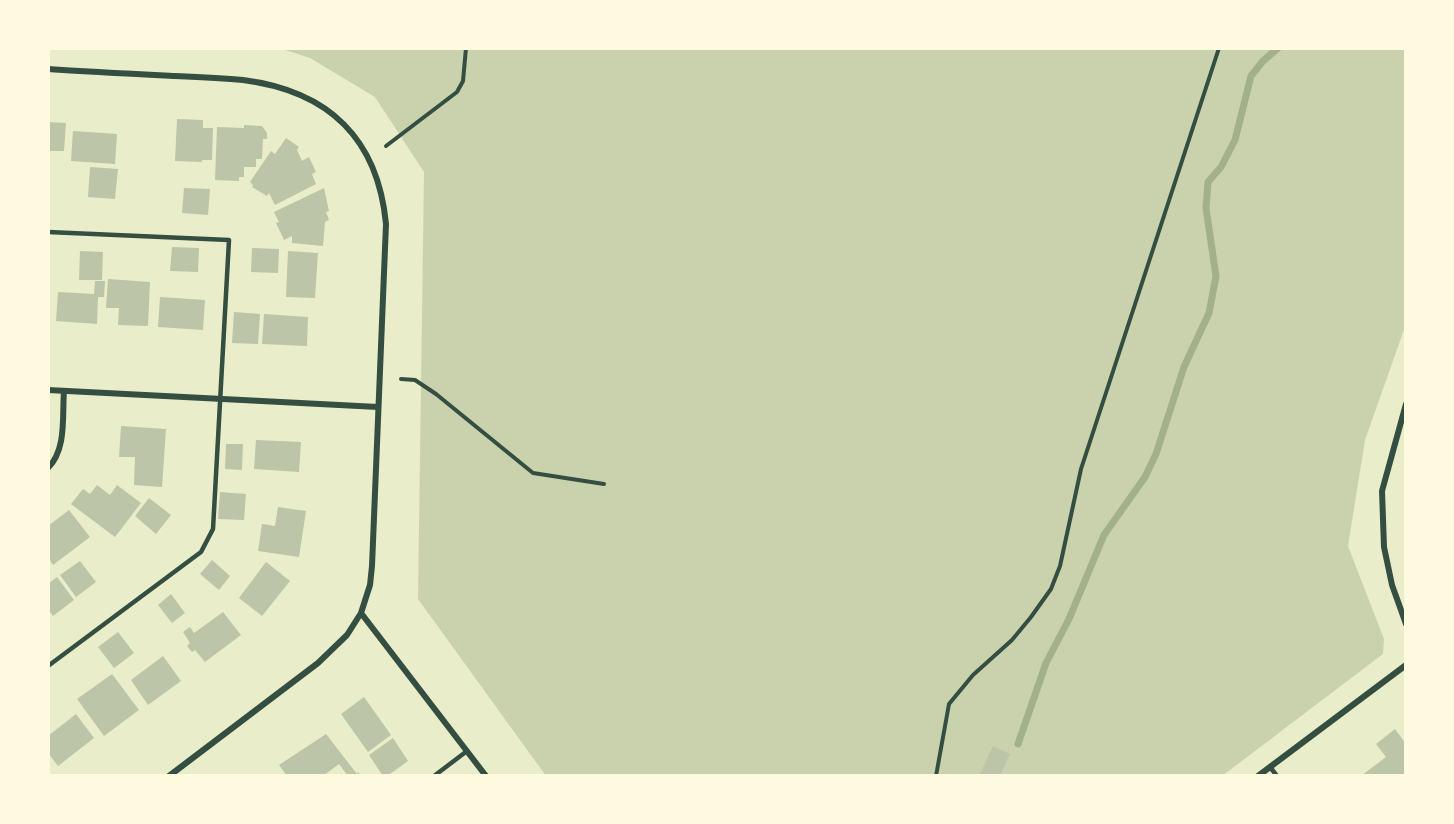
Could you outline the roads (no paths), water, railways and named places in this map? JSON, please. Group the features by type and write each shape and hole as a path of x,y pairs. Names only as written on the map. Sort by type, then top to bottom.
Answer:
{"street":[{"path":"48,69 214,78 263,84 303,97 340,118 364,150 380,186 384,205 386,224 372,566 370,585 361,613 347,635 318,663 170,776"},
{"path":"48,390 378,407"},
{"path":"48,468 55,461 59,450 64,391"},
{"path":"1406,404 1382,491 1384,547 1392,585 1406,624"},
{"path":"361,613 486,776"},
{"path":"1258,776 1406,665"}],"lane":[{"path":"48,232 229,240 213,529 201,552 48,666"},
{"path":"434,776 467,751"},
{"path":"1270,767 1277,776"}],"waterway":[{"path":"1018,744 1046,663 1069,619 1104,535 1145,477 1156,454 1184,367 1209,313 1216,276 1206,208 1208,182 1221,167 1235,140 1251,76 1278,48"}]}
